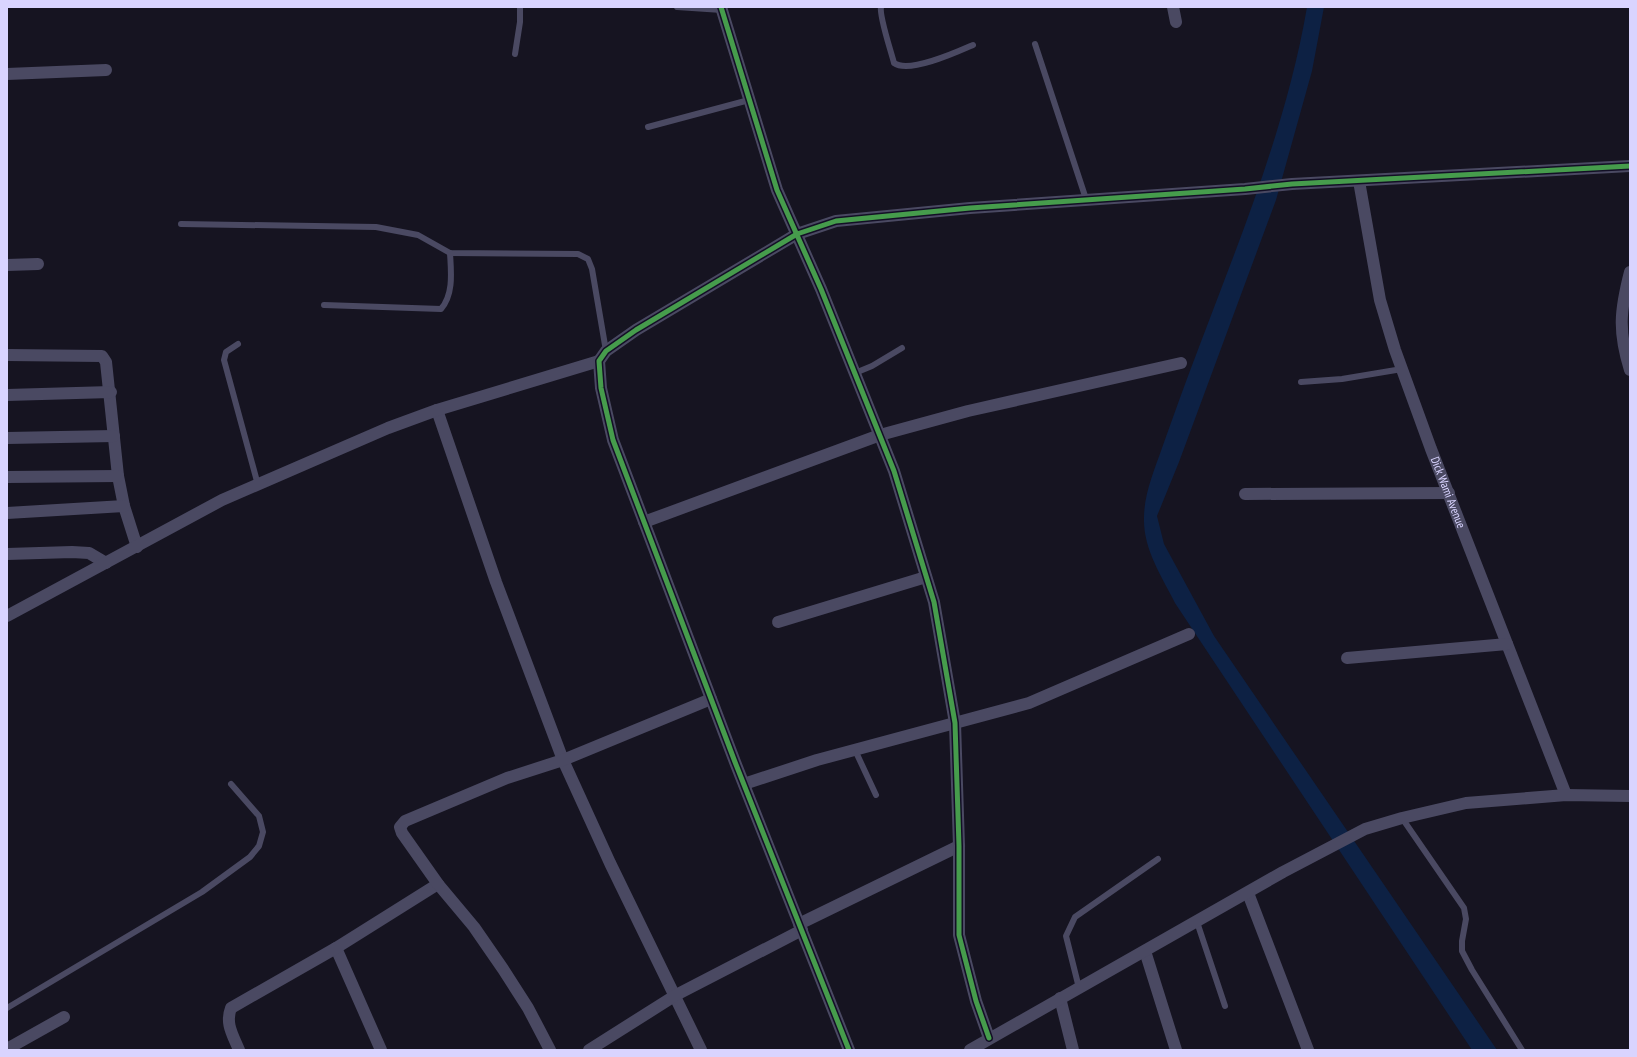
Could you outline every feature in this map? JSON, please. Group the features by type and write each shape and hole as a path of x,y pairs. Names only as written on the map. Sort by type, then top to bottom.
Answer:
{"street":[{"path":"1174,7 1176,22"},
{"path":"722,8 777,190 855,373 894,471 934,602 955,723 959,846 959,935 976,1001 989,1038"},
{"path":"7,74 106,70"},
{"path":"7,616 222,500 388,428 437,410 598,361 606,351 636,330 797,234 836,221 1086,199 1245,189 1292,184 1630,166"},
{"name":"Dick Wami Avenue","path":"1359,181 1380,300 1402,369 1566,795"},
{"path":"7,265 38,264"},
{"path":"1630,272 1620,317 1624,350 1630,370"},
{"path":"7,355 102,356 106,362 110,392 118,476 124,506 137,546"},
{"path":"598,361 601,388 612,440 744,784 849,1050"},
{"path":"644,522 880,435 968,411 1181,363"},
{"path":"7,395 110,392"},
{"path":"437,410 496,582 563,760 610,863 702,1050"},
{"path":"7,438 114,436"},
{"path":"7,477 118,476"},
{"path":"1245,494 1449,493"},
{"path":"7,513 124,506"},
{"path":"7,554 72,552 89,553 106,563"},
{"path":"778,622 926,577"},
{"path":"744,784 856,750 1028,703 1189,634"},
{"path":"1347,658 1507,644"},
{"path":"550,1050 528,1008 503,969 474,927 438,884 400,827 405,821 507,778 563,760 711,699"},
{"path":"970,1050 1060,998 1365,829 1402,818 1466,803 1566,795 1630,796"},
{"path":"589,1050 676,995 800,927 959,846"},
{"path":"239,1050 229,1028 228,1017 231,1008 336,948 438,884"},
{"path":"1248,893 1308,1050"},
{"path":"336,948 381,1050"},
{"path":"1145,951 1176,1050"},
{"path":"1060,998 1073,1050"},
{"path":"7,1049 64,1017"}],"lane":[{"path":"515,54 520,7"},
{"path":"678,7 722,8"},
{"path":"881,7 880,13 890,44 894,63 898,66 904,67 941,58 973,45"},
{"path":"1035,44 1086,199"},
{"path":"648,127 749,100"},
{"path":"181,224 376,227 418,235 450,253 578,254 588,259 592,269 606,351"},
{"path":"324,305 434,310 441,309 446,304 451,287 450,253"},
{"path":"238,344 226,352 224,360 258,485"},
{"path":"855,373 872,366 902,348"},
{"path":"1300,382 1342,379 1402,369"},
{"path":"856,750 876,795"},
{"path":"7,1008 202,892 250,857 259,846 263,832 259,816 231,784"},
{"path":"1402,818 1464,908 1466,919 1462,951 1472,970 1522,1050"},
{"path":"1079,988 1066,936 1075,917 1158,859"},
{"path":"1197,922 1225,1006"}],"water":[{"path":"1307,7 1324,7 1312,71 1276,200 1179,462 1157,516 1164,544 1214,636 1497,1050 1472,1050 1175,603 1154,562 1147,541 1144,509 1150,483 1180,398 1231,264 1275,137 1288,94"}],"cycle path":[{"path":"721,7 777,190 821,289 894,471 934,602 955,723 959,846 959,935 976,1001 989,1038"},
{"path":"849,1050 735,762 613,440 601,388 599,361 606,351 636,330 797,234 836,221 970,208 1245,189 1292,184 1630,166"}]}
